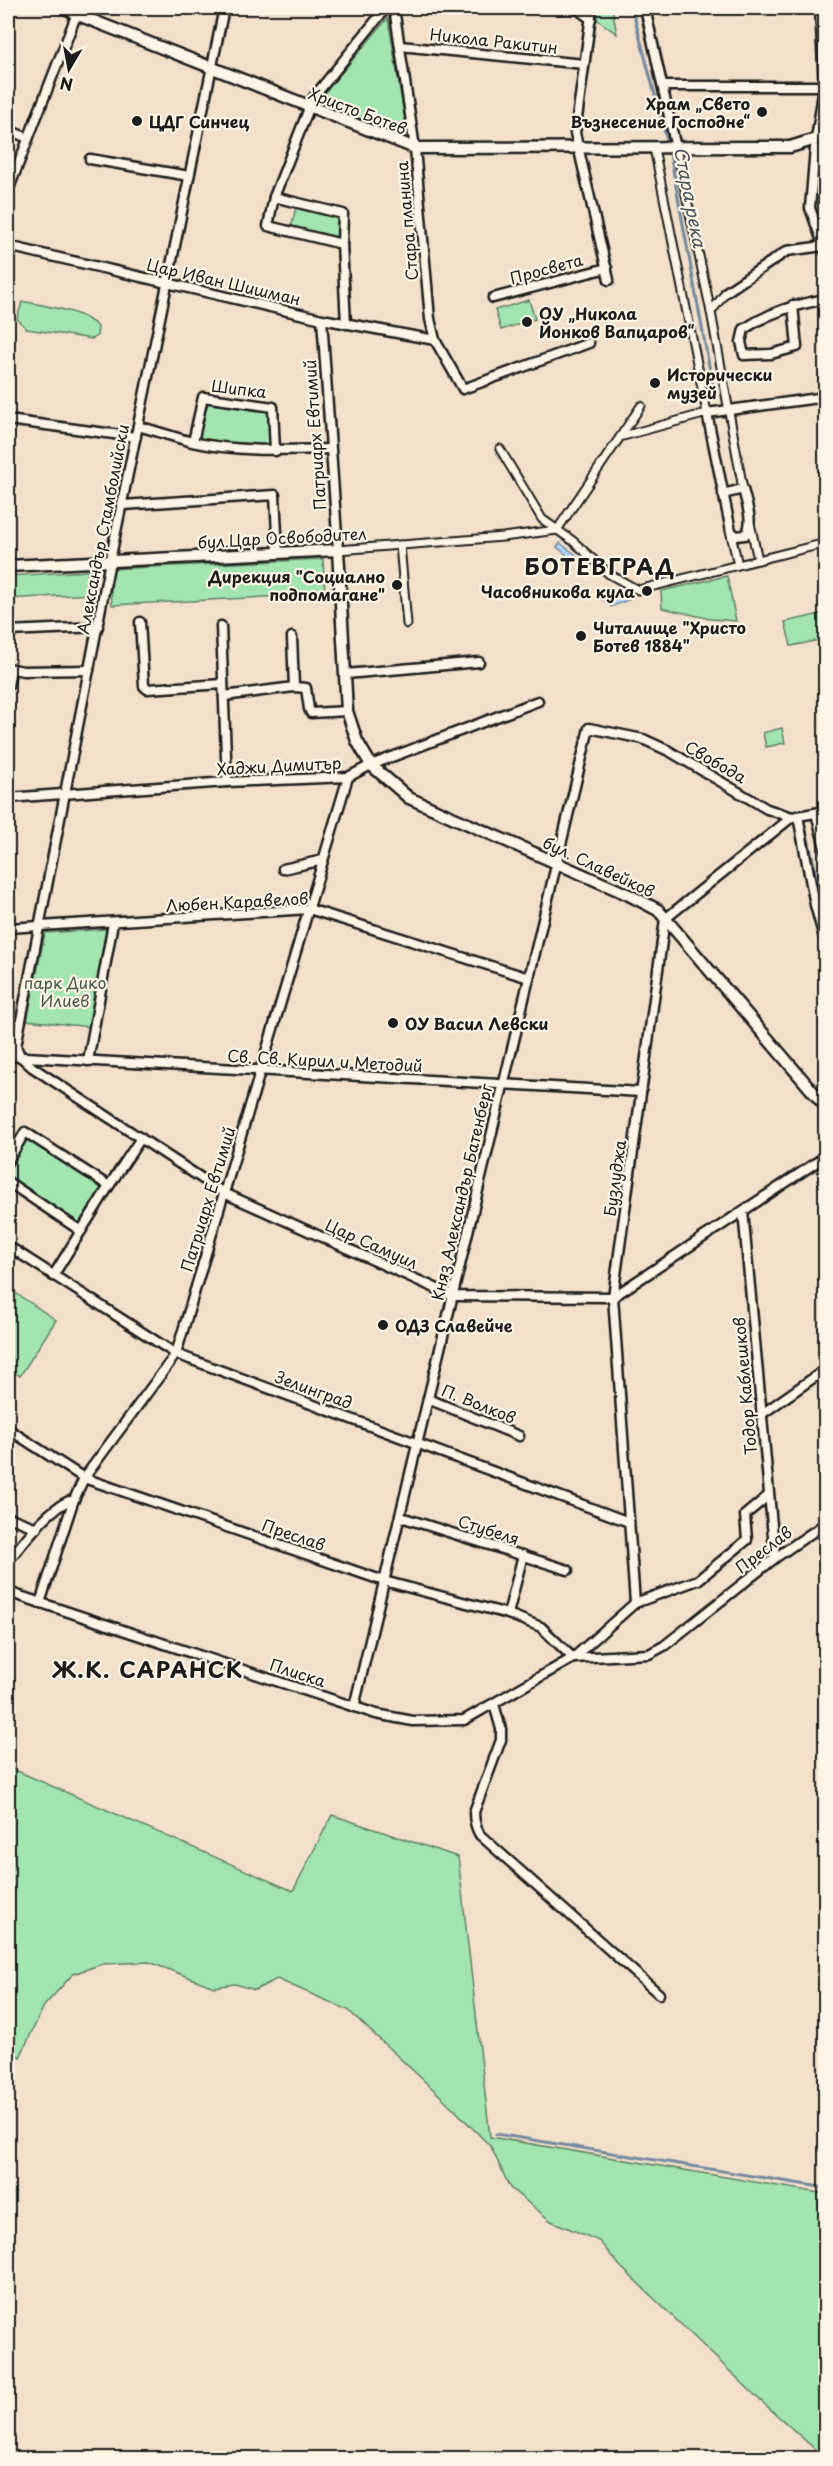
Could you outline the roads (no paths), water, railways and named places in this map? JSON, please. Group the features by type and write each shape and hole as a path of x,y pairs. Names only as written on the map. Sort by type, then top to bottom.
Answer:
{"street":[{"name":"Христо Ботев","path":"66,8 310,108 415,148 790,147 819,141"},
{"name":"Александър Стамболийски","path":"20,1056 16,1047 110,561 224,8"},
{"path":"342,244 268,226 274,197 313,98 386,8"},
{"name":"Стара планина","path":"394,8 415,148 430,319 435,340 463,389 589,343"},
{"path":"576,8 591,19"},
{"path":"592,8 575,133 609,280"},
{"path":"645,8 711,312 758,560"},
{"path":"711,312 726,292 787,250 824,249 810,208 824,86 820,8"},
{"path":"8,191 77,11"},
{"name":"Никола Ракитин","path":"400,46 585,64"},
{"path":"663,86 824,86"},
{"path":"8,130 28,138"},
{"path":"656,148 738,565"},
{"path":"90,159 189,176"},
{"path":"274,197 343,214 342,244 346,324"},
{"name":"Цар Иван Шишман","path":"8,246 322,319 435,340"},
{"name":"Просвета","path":"493,298 607,268"},
{"path":"793,305 797,347 771,354 744,355 741,342 744,329 766,315 793,305 825,299"},
{"name":"Патриарх Евтимий","path":"322,319 338,550"},
{"name":"Шипка","path":"193,442 203,397 273,408 275,451"},
{"path":"622,436 707,413 825,397"},
{"path":"557,530 641,406"},
{"path":"8,420 136,437"},
{"path":"138,426 193,442 275,451 330,449"},
{"path":"500,449 542,519 609,573 638,590 825,543"},
{"path":"723,494 743,489"},
{"path":"123,505 275,495 279,553"},
{"path":"730,527 733,534 739,536 747,533 750,524"},
{"name":"бул.Цар Освободител","path":"8,566 338,550 503,537 557,530"},
{"path":"399,545 406,624"},
{"path":"224,696 294,687 306,688 311,713 348,711 338,550"},
{"path":"140,622 144,686 147,689 223,684"},
{"path":"221,626 227,782"},
{"path":"8,631 98,627"},
{"path":"292,637 294,687"},
{"path":"346,674 479,662"},
{"path":"8,686 9,668 23,671 89,670"},
{"name":"Хаджи Димитър","path":"8,798 227,782 348,777 371,765 538,701"},
{"name":"бул. Славейков","path":"348,711 357,741 371,765 409,798 647,903 658,910 825,1107"},
{"name":"Свобода","path":"589,728 643,739 669,751 767,809 795,817 821,812"},
{"name":"Княз Александър Батенберг","path":"354,1707 589,728"},
{"name":"Патриарх Евтимий","path":"40,1603 84,1478 176,1354 348,777"},
{"path":"821,812 825,852"},
{"path":"665,919 795,817 825,945"},
{"path":"284,869 323,860"},
{"name":"Любен Каравелов","path":"8,927 113,923 309,909 530,978"},
{"name":"Бузлуджа","path":"635,1603 613,1297 665,919"},
{"path":"87,1061 113,923"},
{"name":"Св. Св. Кирил и Методий","path":"8,1056 641,1092"},
{"name":"Цар Самуил","path":"20,1056 32,1067 224,1192 453,1296 613,1297"},
{"path":"8,1161 25,1132 109,1186"},
{"path":"54,1275 141,1138"},
{"path":"613,1297 825,1156"},
{"path":"8,1182 81,1231"},
{"name":"Тодор Каблешков","path":"743,1211 775,1558"},
{"name":"Зелинград","path":"8,1246 176,1354 629,1522"},
{"path":"762,1414 825,1369"},
{"name":"П. Волков","path":"428,1399 519,1436"},
{"name":"Преслав","path":"8,1429 84,1478 384,1581 508,1614 541,1627 573,1659 649,1654 664,1646 775,1558 825,1522"},
{"name":"Преслав","path":"635,1603 698,1580 747,1540 745,1515 769,1495"},
{"path":"8,1561 63,1503 69,1500 74,1502"},
{"path":"8,1517 37,1528"},
{"name":"Стубеля","path":"401,1517 568,1570"},
{"path":"508,1614 523,1556"},
{"name":"Плиска","path":"8,1592 376,1714 423,1721 464,1720 494,1704 573,1659 635,1603"},
{"path":"494,1704 501,1729 501,1740 474,1812 477,1830 659,1994"}],"water":[{"path":"560,543 576,555 567,566 563,562 568,556 557,547"},
{"path":"602,588 612,596 626,590 630,599 611,607 597,595"}],"waterway":[{"name":"Стара река","path":"632,8 669,148 714,393"},
{"name":"Стара река","path":"805,826 826,915"},
{"path":"496,2134 826,2188"}],"place":[{"name":"Храм „Свето Възнесение Господне“","path":"762,112"},
{"name":"ЦДГ Синчец","path":"137,121"},
{"name":"ОУ „Никола Йонков Вапцаров“","path":"527,322"},
{"name":"Исторически музей","path":"655,383"},
{"name":"Дирекция \"Социално подпомагане\"","path":"397,585"},
{"name":"Часовникова кула","path":"647,591"},
{"name":"Читалище \"Христо Ботев 1884\"","path":"581,636"},
{"name":"ОУ Васил Левски","path":"393,1023"},
{"name":"ОДЗ Славейче","path":"383,1325"}],"district":[{"name":"БОТЕВГРАД","path":"600,565"},
{"name":"Ж.К. САРАНСК","path":"148,1668"}],"park label":[{"name":"парк Дико Илиев","path":"65,991"}]}
